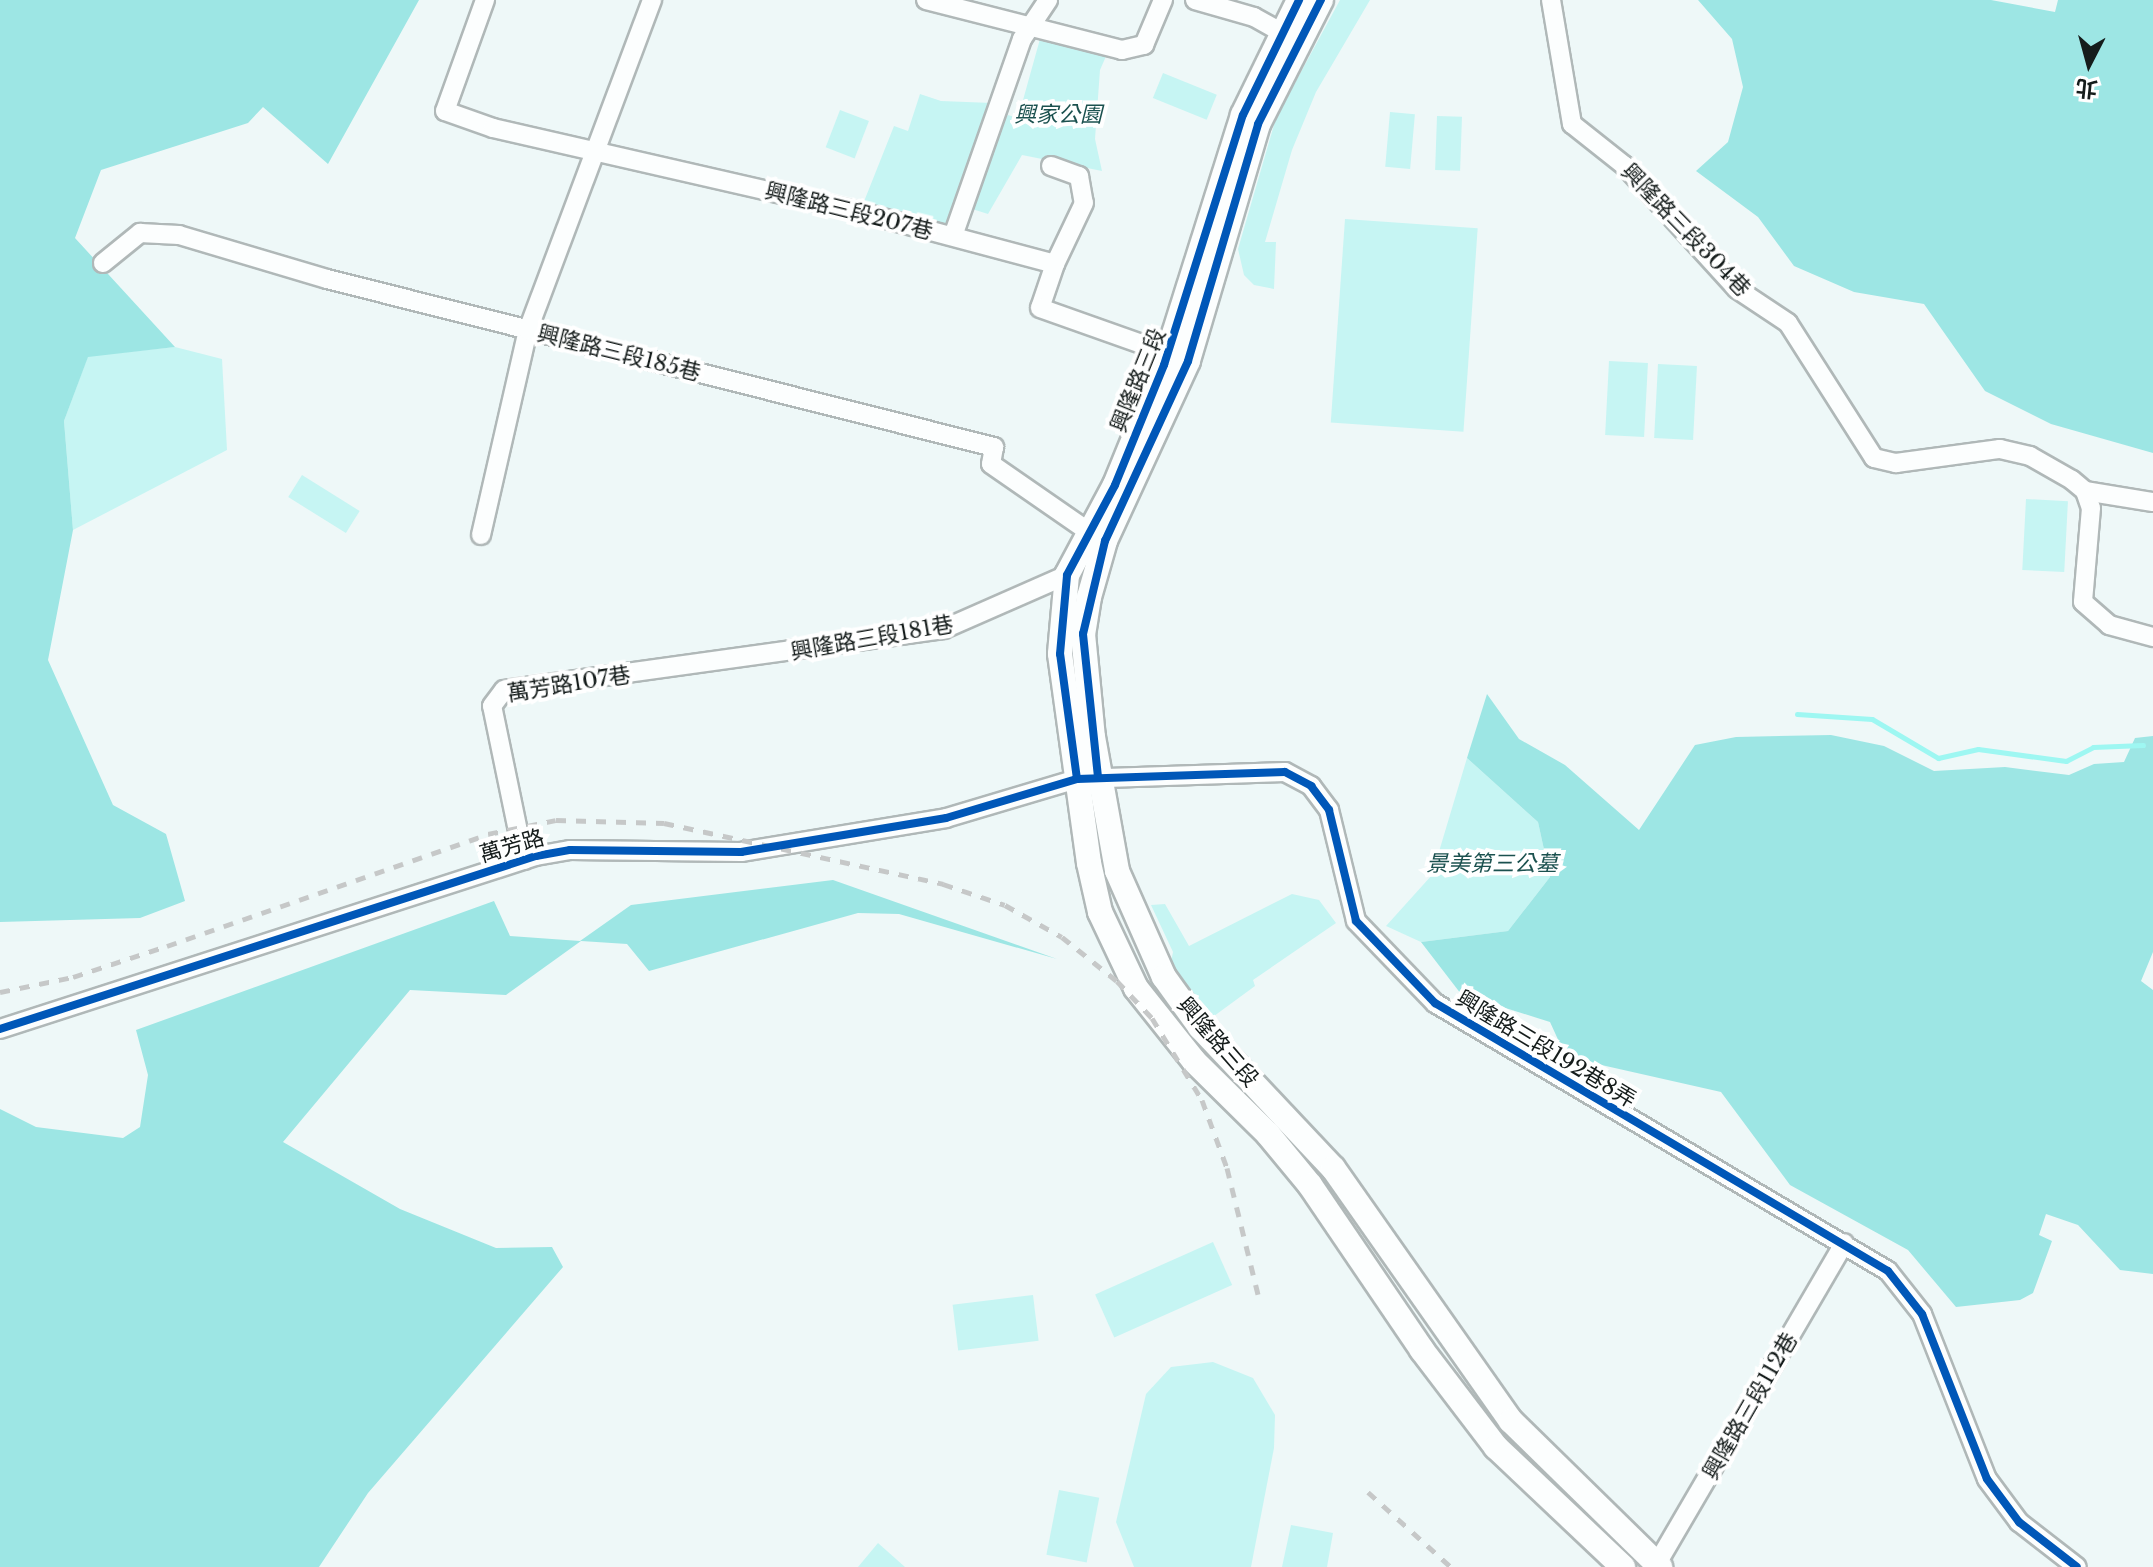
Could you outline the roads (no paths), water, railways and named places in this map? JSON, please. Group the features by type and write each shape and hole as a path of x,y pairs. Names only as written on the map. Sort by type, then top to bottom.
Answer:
{"main road":[{"name":"興隆路三段","path":"1178,357 1243,115 1299,0"},
{"name":"興隆路三段","path":"1321,0 1258,124 1178,357 1096,537 1067,575 1060,654 1087,778 1117,871 1164,977 1200,1027 1333,1168 1511,1421 1657,1566"},
{"name":"興隆路三段","path":"1096,537 1083,634 1087,778 1100,912 1136,988 1194,1061 1268,1134 1310,1185 1496,1447 1623,1567"}],"street":[{"name":"興隆路三段207巷","path":"485,0 445,111 1055,264"},
{"path":"481,535 528,330 652,0"},
{"path":"926,0 1122,50 1144,45 1163,0"},
{"path":"953,236 1022,39 1033,28 1048,0"},
{"path":"1195,0 1254,17 1281,32"},
{"name":"興隆路三段304巷","path":"1551,0 1572,124 1625,166 1737,289 1788,323 1874,458 1896,463 1972,450 2014,451 2085,491 2153,502"},
{"path":"1051,166 1079,176 1084,203 1055,264 1040,308 1178,357"},
{"name":"興隆路三段185巷","path":"103,263 123,242 159,231 528,330 994,447 991,464 1096,537"},
{"path":"2085,491 2091,508 2083,602 2109,625 2153,637"},
{"name":"興隆路三段181巷","path":"762,658 944,629 1067,575"},
{"name":"萬芳路107巷","path":"524,860 492,706 495,696 504,690 762,658"},
{"name":"興隆路三段192巷8弄","path":"1087,778 1263,770 1298,778 1329,810 1352,914 1435,1003 1844,1243 1905,1289 1931,1334 1987,1479 2019,1522 2077,1567"},
{"name":"萬芳路","path":"0,1029 524,860 570,850 741,852 946,818 1087,778"},
{"name":"興隆路三段112巷","path":"1657,1566 1844,1243"}],"waterway":[{"path":"1797,714 1872,719 1938,758 1978,749 2066,761 2093,747 2143,745"}],"railway":[{"path":"0,992 73,977 488,834 556,820 664,823 943,884 1005,905 1062,937 1117,981 1152,1018 1202,1100 1227,1168 1259,1298"},
{"path":"1368,1492 1451,1567"}],"park label":[{"name":"興家公園","path":"1058,115"},
{"name":"景美第三公墓","path":"1492,864"}]}
